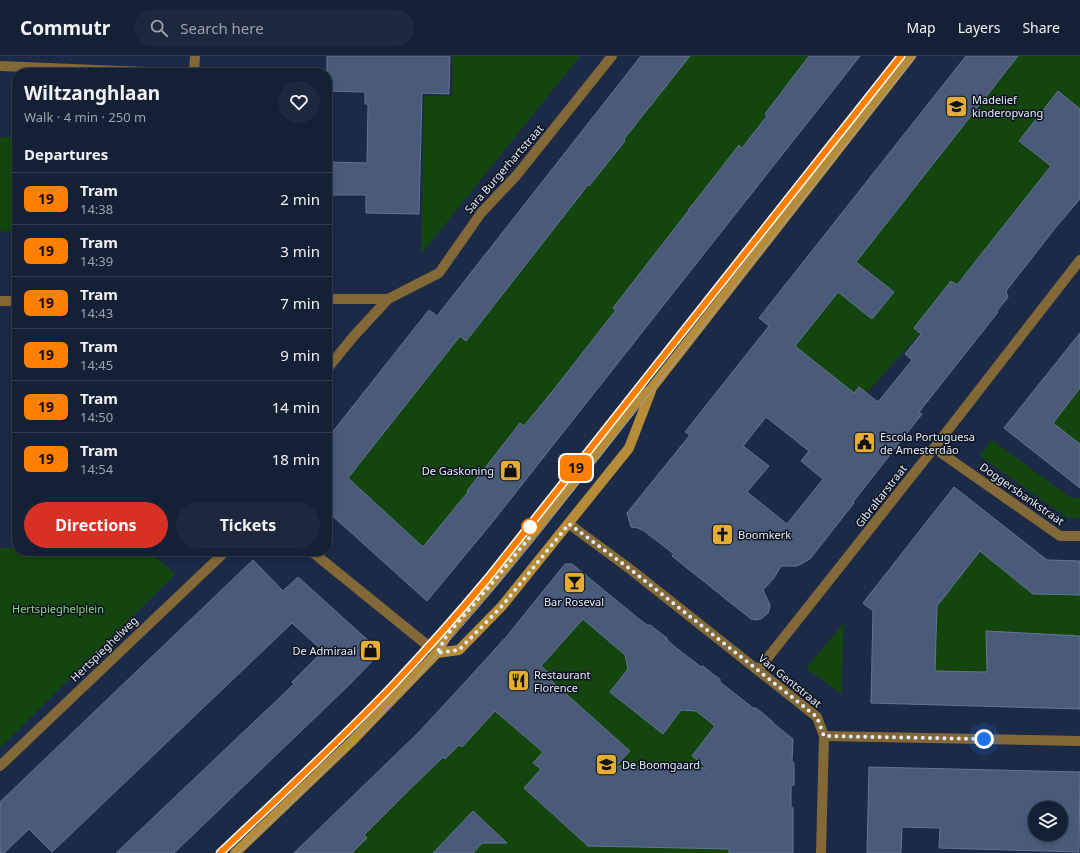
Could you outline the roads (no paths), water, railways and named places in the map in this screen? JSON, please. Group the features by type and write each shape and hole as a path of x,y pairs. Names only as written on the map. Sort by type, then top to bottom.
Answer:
{"street":[{"path":"194,68 195,56"},
{"name":"Sara Burgerhartstraat","path":"332,363 353,337 388,299 439,273 481,212 516,176 612,56"},
{"path":"236,853 351,742 437,653 447,635 493,582 583,471 634,405 651,389 911,56"},
{"path":"0,66 49,68"},
{"name":"Gibraltarstraat","path":"758,670 934,448 1080,260"},
{"name":"Sara Burgerhartstraat","path":"332,300 388,299"},
{"path":"0,301 12,301"},
{"path":"317,556 437,653 459,650 502,606 629,448 651,389"},
{"name":"Doggersbankstraat","path":"934,448 1060,536 1080,536"},
{"name":"Van Gentstraat","path":"569,524 630,569 817,717 824,736"},
{"name":"Hertspieghelweg","path":"0,766 221,556"},
{"path":"821,853 824,736 1080,741"}],"tram line":[{"path":"220,853 374,705 465,605 488,578 901,56"},
{"name":"19","path":"220,853 323,756 396,682 444,630 546,506 901,56"},
{"path":"238,853 370,726 484,601 539,534 916,56"}],"place":[{"name":"Madelief kinderopvang","path":"957,106"},
{"name":"Escola Portuguesa de Amesterdão","path":"864,443"},
{"name":"De Gaskoning","path":"510,471"},
{"name":"Boomkerk","path":"722,535"},
{"name":"Bar Roseval","path":"574,582"},
{"name":"De Admiraal","path":"371,651"},
{"name":"Restaurant Florence","path":"518,681"},
{"name":"De Boomgaard","path":"607,765"}],"park label":[{"name":"Hertspieghelplein","path":"58,609"}]}
